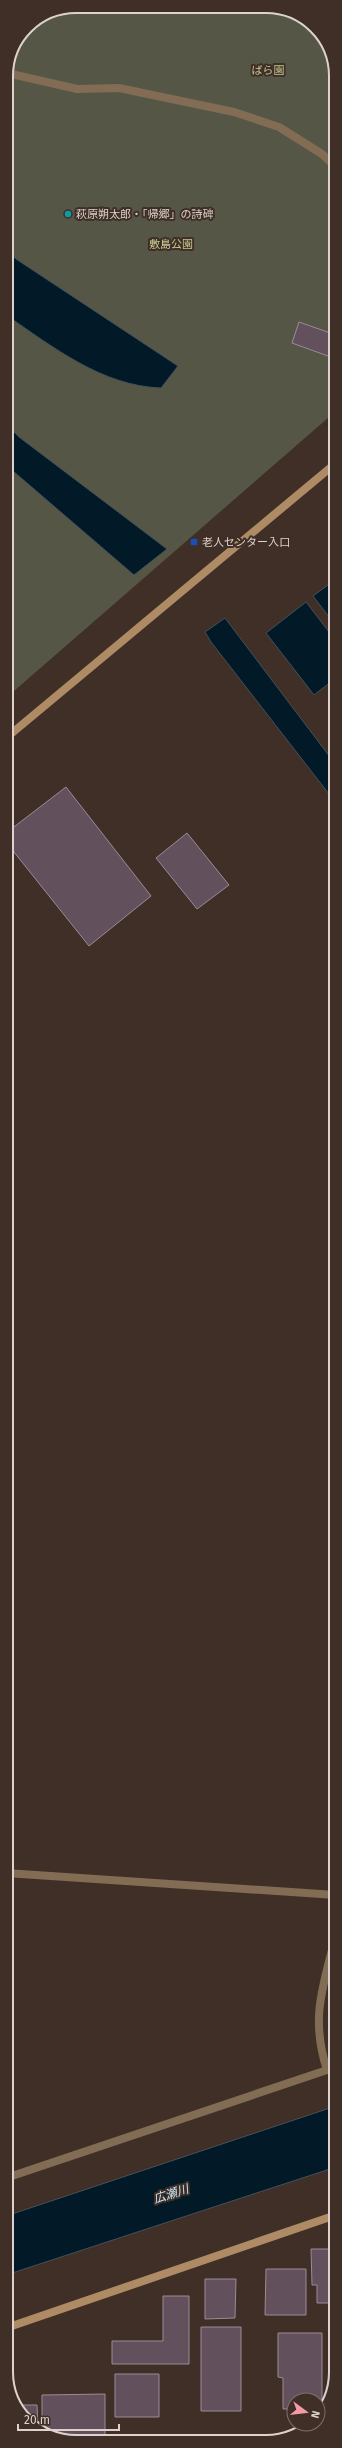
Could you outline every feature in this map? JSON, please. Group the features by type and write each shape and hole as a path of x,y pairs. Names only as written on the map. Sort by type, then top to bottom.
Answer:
{"street":[{"path":"13,74 77,89 119,88 234,112 280,128 329,160"},
{"path":"13,732 329,469"},
{"path":"13,1872 329,1894"},
{"path":"13,2176 328,2070 321,2052 317,2026 319,2006 329,1964"},
{"path":"13,2326 329,2217"}],"green space":[{"name":"敷島公園","path":"76,13 266,13 282,15 294,20 301,24 316,38 326,56 329,72 329,417 13,692 13,76 14,64 18,52 24,41 41,24 64,14"}],"water":[{"path":"13,256 178,366 161,388 139,386 118,380 79,363 13,320"},
{"path":"13,431 167,549 134,575 13,471"},
{"path":"329,584 329,617 313,596"},
{"path":"306,602 329,632 329,683 314,695 266,633"},
{"path":"225,618 329,756 329,794 211,642 205,632"},
{"name":"広瀬川","path":"329,2108 329,2169 13,2273 13,2214"}],"building":[{"path":"299,322 329,333 328,356 292,343"},
{"path":"66,787 151,896 89,946 13,851 13,828"},
{"path":"187,833 229,885 197,909 156,858"},
{"path":"311,2249 329,2249 329,2303 317,2303 317,2285 312,2285"},
{"path":"266,2269 306,2269 306,2315 265,2315"},
{"path":"205,2279 236,2279 235,2318 205,2319"},
{"path":"163,2296 189,2296 189,2364 112,2364 112,2341 163,2341"},
{"path":"201,2327 241,2327 241,2411 201,2411"},
{"path":"278,2333 322,2333 322,2392 286,2392 286,2409 283,2409 283,2378 278,2377"},
{"path":"115,2374 159,2374 159,2417 115,2417"},
{"path":"105,2394 105,2435 64,2434 45,2427 42,2425 42,2395"},
{"path":"23,2405 37,2405 38,2421"}],"place":[{"name":"萩原朔太郎・「帰郷」の詩碑","path":"68,214"},
{"name":"老人センター入口","path":"194,542"}],"park label":[{"name":"ばら園","path":"268,70"}]}
